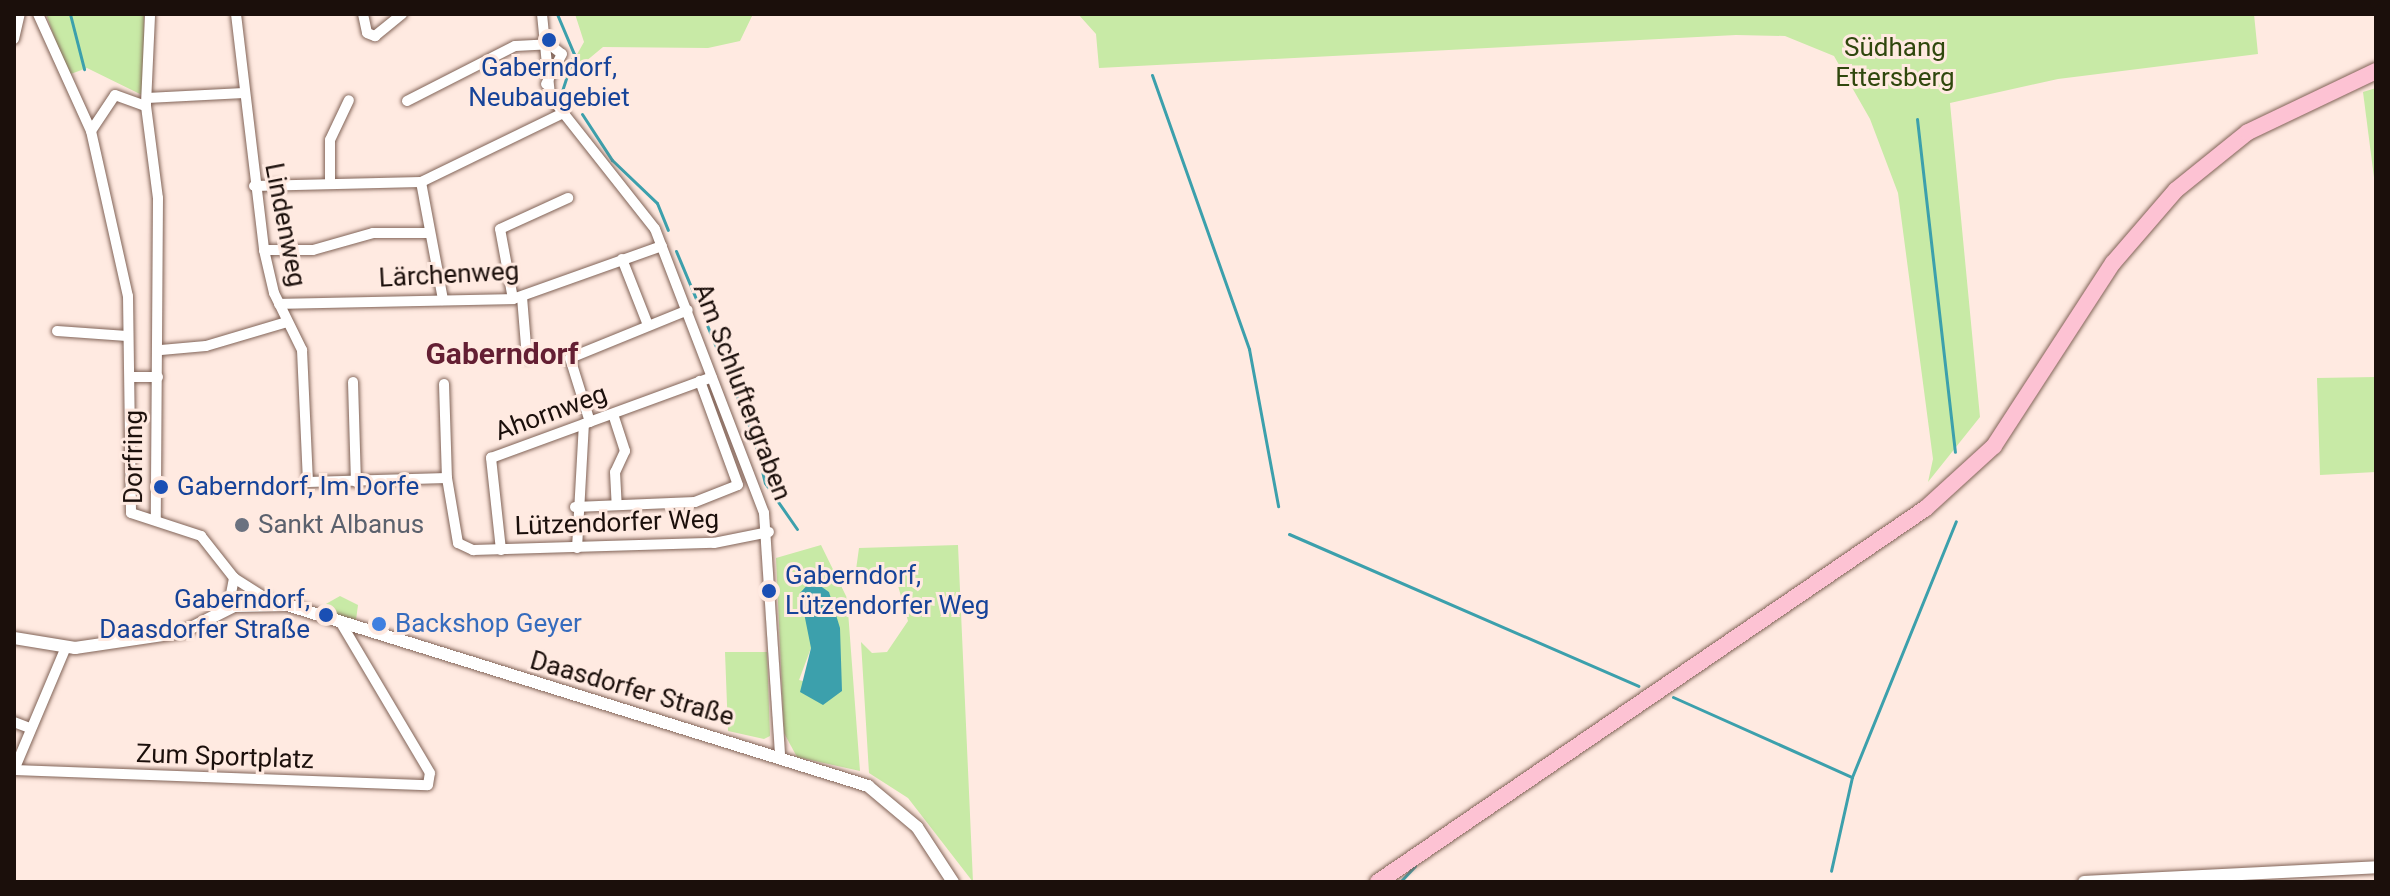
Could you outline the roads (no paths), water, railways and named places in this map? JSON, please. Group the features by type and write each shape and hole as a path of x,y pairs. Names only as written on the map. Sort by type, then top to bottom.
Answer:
{"main road":[{"path":"1378,882 1431,841 1926,508 1994,446 2113,263 2176,190 2248,132 2376,71"},
{"path":"1390,882 1431,841"}],"street":[{"path":"14,39 20,14"},
{"name":"Dorfring","path":"38,14 91,131 128,296 130,506 156,520 161,350 158,187 146,102 150,16"},
{"name":"Lindenweg","path":"236,14 264,250 279,304 302,350 304,477 356,482 447,478"},
{"path":"363,14 367,33 375,36 402,14"},
{"name":"Am Schluftergraben","path":"542,14 546,84 561,114 662,246 769,532 780,756"},
{"path":"407,101 515,46 544,43"},
{"name":"Am Schluftergraben","path":"544,43 563,60 546,84"},
{"path":"91,131 115,95 146,102 244,93"},
{"path":"330,184 330,140 349,100"},
{"path":"254,186 421,182 561,114"},
{"path":"421,182 443,300"},
{"path":"527,358 518,298 500,229 568,198"},
{"path":"264,250 313,250 373,233 430,233"},
{"name":"Lärchenweg","path":"279,304 518,298 662,246"},
{"path":"622,259 648,325"},
{"path":"577,548 575,507 587,423 570,358 688,310"},
{"path":"161,350 206,346 287,322"},
{"path":"57,331 127,336"},
{"name":"Dorfring","path":"130,377 158,377"},
{"name":"Ahornweg","path":"501,550 491,458 712,377"},
{"path":"575,507 695,502 738,485 700,381"},
{"path":"353,382 356,482"},
{"path":"444,384 447,478"},
{"path":"613,414 625,451 615,472 617,505"},
{"name":"Lützendorfer Weg","path":"447,478 456,536 465,548 501,550 714,543 769,532"},
{"path":"156,520 201,536 234,578 275,604"},
{"path":"228,609 234,578"},
{"name":"Daasdorfer Straße","path":"14,638 65,649 167,636 228,609 275,604 780,756 868,786 917,827 953,882"},
{"name":"Zum Sportplatz","path":"65,649 14,770 416,787 432,779 342,625"},
{"path":"14,722 30,728"},
{"path":"2084,882 2376,867"}],"water":[{"path":"812,580 829,592 840,628 842,691 823,705 800,692 811,648 800,593"}],"waterway":[{"path":"70,14 84,69"},
{"path":"557,14 574,54 562,91 569,99"},
{"path":"1152,75 1249,349 1278,506"},
{"path":"582,114 612,160 657,203 668,230"},
{"path":"1917,119 1955,452"},
{"path":"676,251 753,435 765,483 797,529"},
{"path":"1852,777 1956,521"},
{"path":"1289,534 1638,686"},
{"path":"1673,697 1852,777 1831,871"},
{"path":"1400,882 1415,866"}],"place":[{"name":"Gaberndorf, Neubaugebiet","path":"549,40"},
{"name":"Gaberndorf, Im Dorfe","path":"161,487"},
{"name":"Sankt Albanus","path":"242,525"},
{"name":"Gaberndorf, Lützendorfer Weg","path":"769,591"},
{"name":"Gaberndorf, Daasdorfer Straße","path":"326,615"},
{"name":"Backshop Geyer","path":"379,624"}],"district":[{"name":"Gaberndorf","path":"502,354"}],"park label":[{"name":"Südhang Ettersberg","path":"1895,63"}]}
